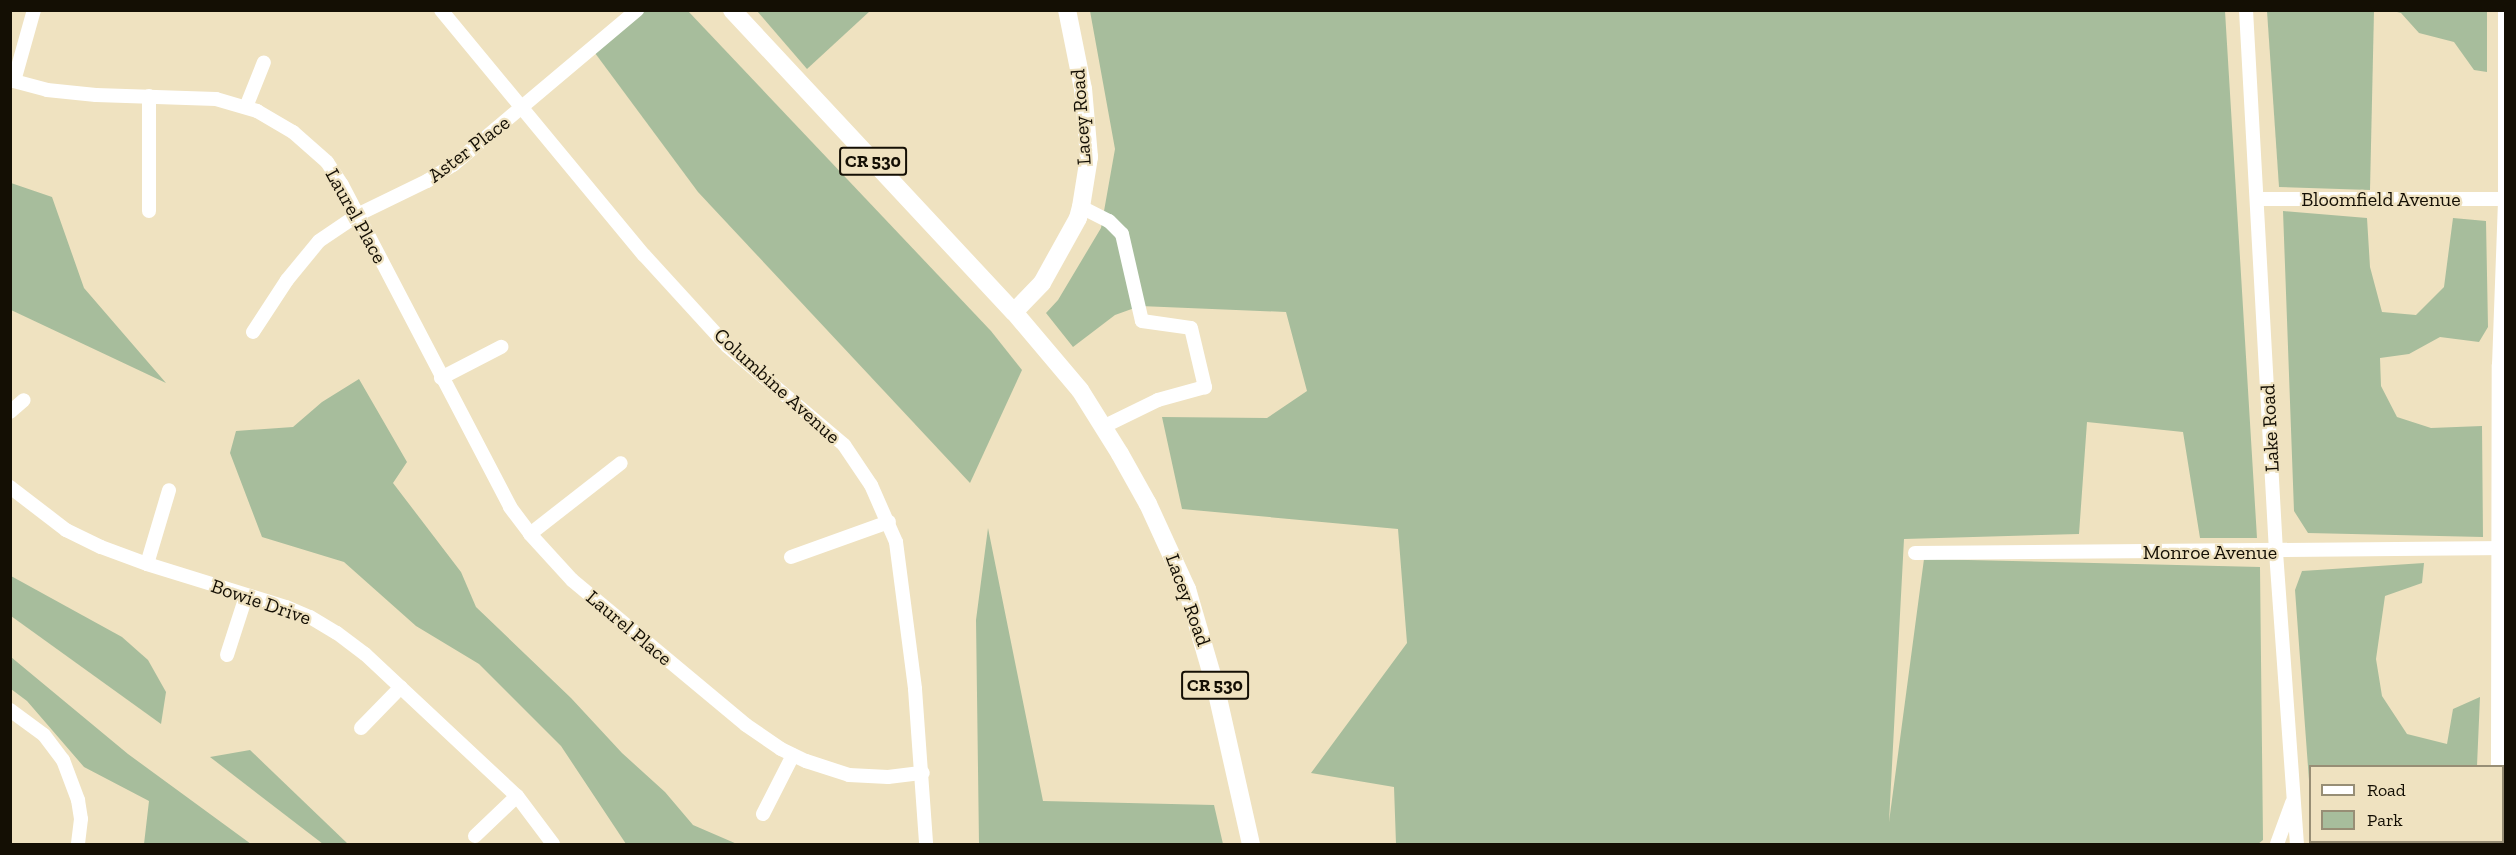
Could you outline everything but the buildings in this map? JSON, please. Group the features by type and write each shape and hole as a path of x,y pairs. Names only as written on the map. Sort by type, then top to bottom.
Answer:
{"main road":[{"name":"CR 530","path":"732,10 1014,312 1080,390 1103,427"},
{"name":"Lacey Road","path":"1014,312 1042,284 1078,218 1081,207 1089,157 1083,89 1067,10"},
{"name":"Lacey Road","path":"1103,427 1136,481 1187,589 1209,662 1251,844"}],"street":[{"path":"12,80 34,10"},
{"name":"Columbine Avenue","path":"441,10 629,238 727,346 844,445 871,485 896,542 915,689 923,773 926,844"},
{"name":"Aster Place","path":"253,332 287,280 319,241 359,214 427,181 453,165 637,10"},
{"name":"Lake Road","path":"2246,10 2276,552 2297,844"},
{"path":"2498,765 2502,548 2499,365 2505,199 2505,10"},
{"path":"246,107 264,62"},
{"name":"Laurel Place","path":"12,80 47,90 86,94 216,99 246,107 293,132 327,162 359,214 441,378 510,507 530,534 572,580 746,725 793,755 849,775 888,777 923,773"},
{"path":"149,96 149,212"},
{"name":"Bloomfield Avenue","path":"2257,199 2505,199"},
{"path":"1081,207 1109,221 1122,234 1142,321 1191,328 1205,387 1158,400 1103,427"},
{"path":"441,378 501,347"},
{"path":"10,412 24,400"},
{"path":"530,534 621,463"},
{"name":"Bowie Drive","path":"10,487 66,530 101,547 302,614 337,633 401,687 517,796 553,844"},
{"path":"147,564 169,490"},
{"path":"791,557 889,522"},
{"name":"Monroe Avenue","path":"1915,553 2276,552 2502,548"},
{"path":"227,655 246,596"},
{"path":"361,728 401,687"},
{"path":"10,710 44,735 63,759 78,800 81,819 78,844"},
{"path":"763,814 793,755"},
{"path":"476,836 517,796"},
{"path":"2277,844 2295,796"}],"green space":[{"path":"643,11 688,11 991,331 1022,370 970,483 698,192 592,49"},
{"path":"757,11 870,11 807,69"},
{"path":"1090,11 2225,11 2257,538 2200,538 2183,432 2087,422 2079,534 1904,539 1889,822 1924,559 2260,567 2263,840 2258,844 1396,844 1394,787 1311,773 1407,643 1398,529 1182,509 1162,417 1267,418 1307,391 1286,312 1140,306 1115,315 1073,347 1046,313 1058,300 1101,228 1115,149"},
{"path":"2267,11 2374,11 2370,190 2279,187"},
{"path":"2393,11 2487,11 2487,72 2474,70 2454,42 2419,33 2401,13"},
{"path":"11,183 52,197 84,288 166,383 11,310"},
{"path":"2283,211 2367,218 2370,267 2382,312 2416,315 2444,287 2453,218 2486,221 2488,327 2479,342 2440,337 2409,354 2380,358 2381,386 2397,417 2431,428 2482,426 2483,537 2308,533 2294,511"},
{"path":"359,379 407,462 393,483 461,572 476,607 571,698 622,753 665,792 693,825 737,844 626,844 561,746 479,664 416,626 344,562 262,537 230,453 236,431 293,427 322,402"},
{"path":"988,528 1043,801 1214,805 1223,844 979,844 976,620"},
{"path":"2424,563 2422,583 2385,596 2376,659 2382,696 2407,734 2447,744 2453,709 2480,697 2477,765 2309,765 2309,780 2295,590 2302,571"},
{"path":"11,576 122,637 148,660 166,692 161,724 11,616"},
{"path":"11,657 128,754 251,844 144,844 149,801 84,767 27,701 11,689"},
{"path":"250,750 348,844 323,844 210,757"},
{"path":"2505,806 2505,844 2314,844 2504,843"}]}
